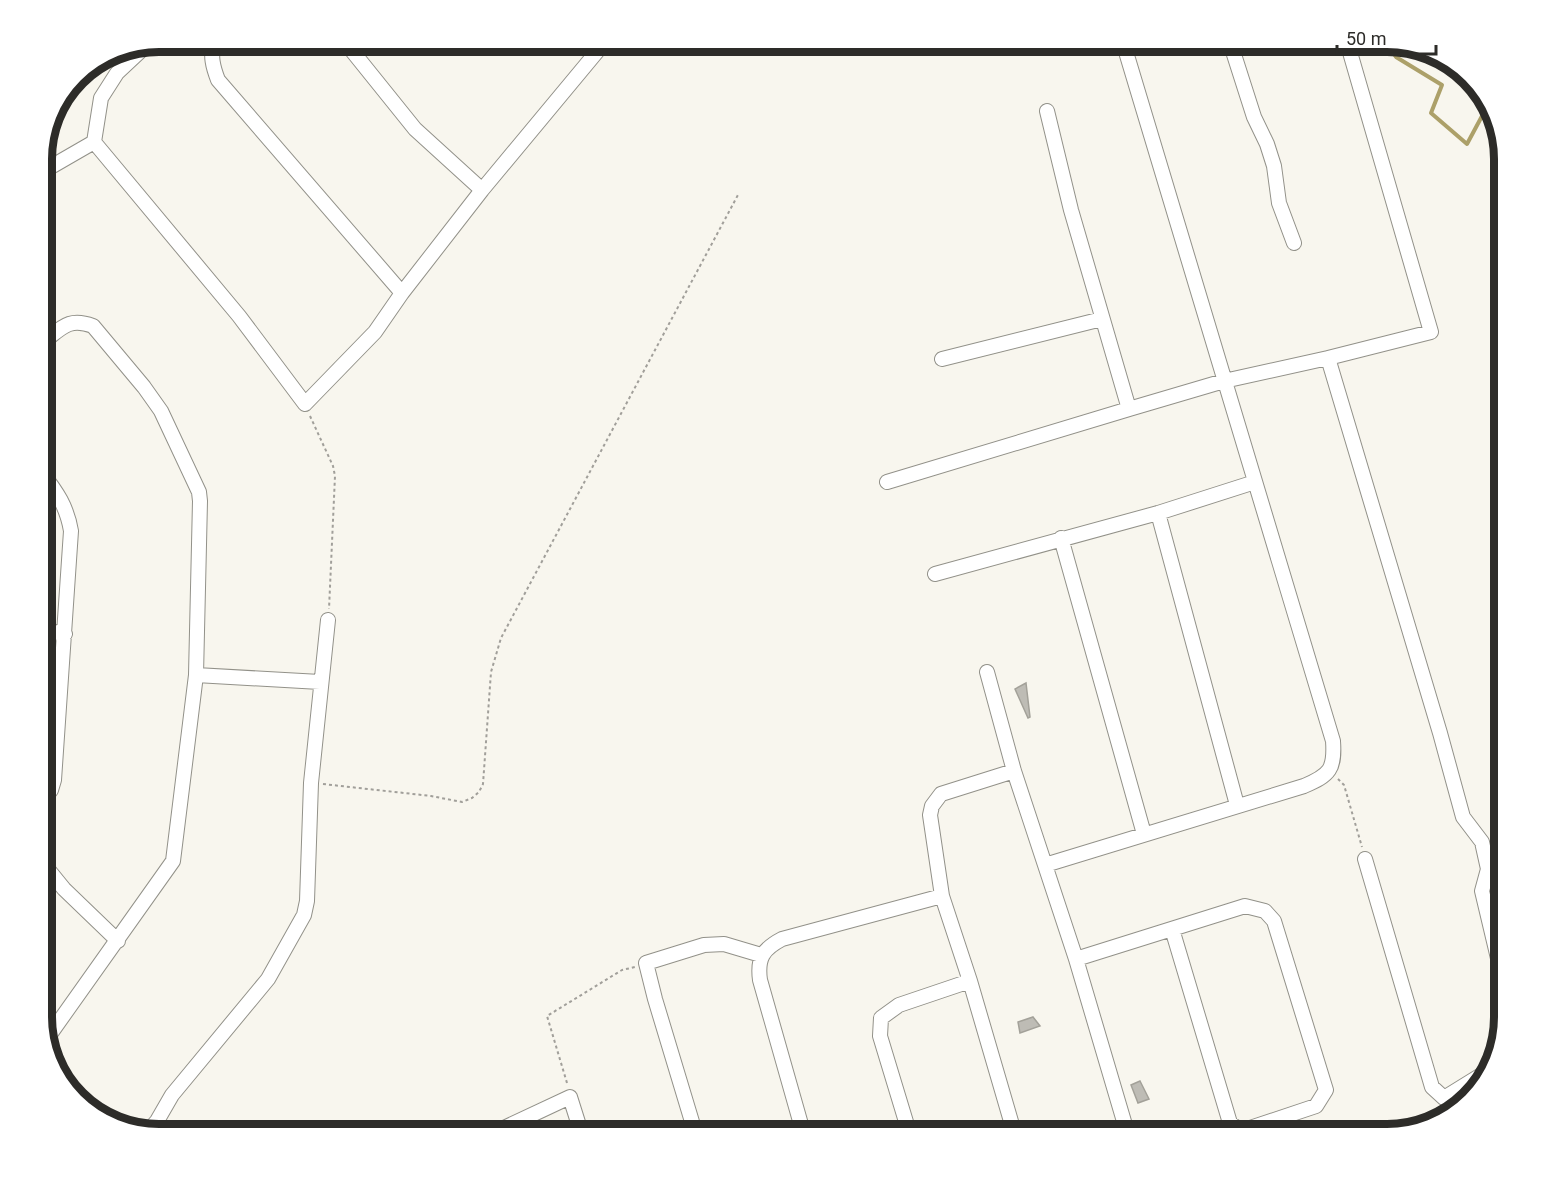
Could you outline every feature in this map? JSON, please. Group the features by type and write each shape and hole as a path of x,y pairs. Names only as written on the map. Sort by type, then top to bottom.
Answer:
{"street":[{"path":"1045,865 1304,786 1319,780 1330,771 1334,762 1333,741 1126,52"},
{"path":"1233,52 1254,117 1267,144 1274,166 1279,202 1294,243"},
{"path":"887,482 1224,381 1431,332 1350,52"},
{"path":"212,53 212,65 218,81 402,292"},
{"path":"354,53 415,129 482,190"},
{"path":"135,56 117,73 101,98 94,142 239,316 305,404 375,332 402,292 482,190 595,53"},
{"path":"1047,111 1071,210 1129,409"},
{"path":"53,166 94,142"},
{"path":"942,359 1102,319"},
{"path":"53,335 71,322 83,322 93,326 161,411 199,492 200,501 196,675 173,861 118,940 53,1024"},
{"path":"1328,358 1463,817 1482,842 1488,869 1482,891 1494,942"},
{"path":"935,574 1158,513 1255,482"},
{"path":"53,487 68,514 71,531 53,783"},
{"path":"1158,513 1237,805"},
{"path":"1061,538 1144,834"},
{"path":"154,1124 172,1095 268,979 303,915 307,901 311,783 328,620"},
{"path":"53,632 65,634"},
{"path":"987,672 1014,771 1076,959 1124,1124"},
{"path":"196,675 320,682"},
{"path":"1012,1124 970,981 942,896 930,815 937,798 947,792 1014,771"},
{"path":"1365,859 1432,1087 1444,1098 1475,1079"},
{"path":"53,876 64,890 118,940"},
{"path":"801,1124 760,980 758,967 761,955 782,939 942,896"},
{"path":"1076,959 1245,906 1264,911 1274,921 1326,1090 1316,1106 1262,1124"},
{"path":"1172,929 1230,1124"},
{"path":"693,1124 646,963 704,945 724,944 761,955"},
{"path":"907,1124 880,1036 881,1018 899,1005 970,981"},
{"path":"512,1124 570,1097 579,1124"}],"path":[{"path":"311,783 431,796 462,802 479,792 483,783 491,672 501,638 739,193"},
{"path":"305,404 333,466 328,620"},
{"path":"1330,771 1344,785 1365,859"},
{"path":"570,1097 547,1016 622,970 646,963"}],"building":[{"path":"1026,683 1030,717 1028,718 1015,689"},
{"path":"1033,1017 1040,1026 1020,1033 1018,1022"},
{"path":"1140,1081 1149,1099 1138,1103 1131,1085"}],"waterway":[{"path":"1393,52 1396,57 1442,85 1431,113 1467,144 1484,113"}]}
